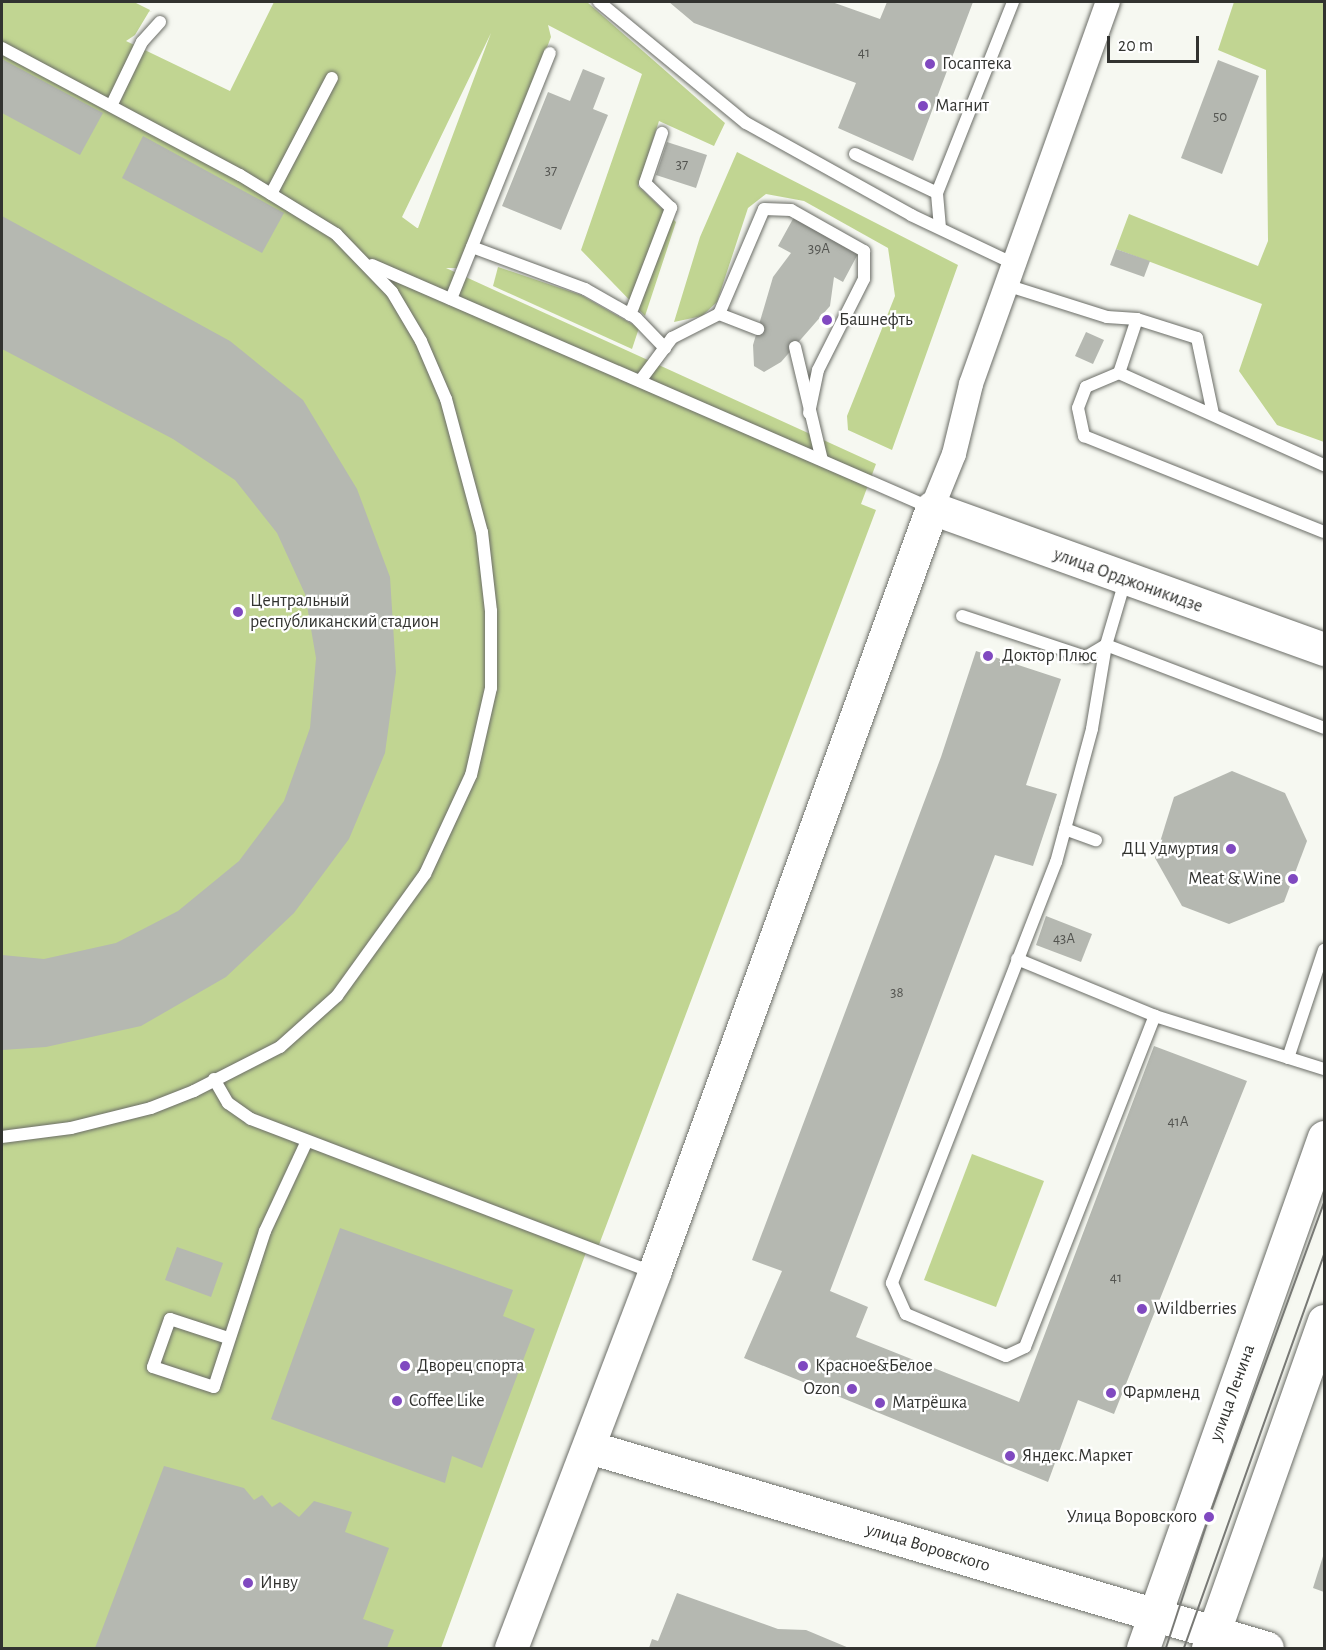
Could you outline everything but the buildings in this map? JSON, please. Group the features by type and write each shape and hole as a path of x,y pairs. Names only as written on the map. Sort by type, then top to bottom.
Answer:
{"main road":[{"name":"улица Орджоникидзе","path":"932,508 1125,581 1324,649"},
{"path":"511,1648 654,1273 932,508"},
{"name":"улица Ленина","path":"1143,1648 1324,1137"},
{"path":"1211,1640 1324,1321"},
{"name":"улица Воровского","path":"589,1447 1153,1615 1211,1640 1267,1648"}],"street":[{"path":"932,508 1010,274 1108,2"}],"lane":[{"path":"599,2 746,123 940,228 1010,274 1107,317 1137,319 1197,338 1214,414"},
{"path":"940,228 938,194 1013,2"},
{"path":"112,104 142,42 160,21"},
{"path":"2,48 112,104 271,194 336,234 368,263 421,341 446,399 482,532 491,611 491,688 471,776 425,874 384,935 337,996 280,1047 151,1108 71,1128 2,1137"},
{"path":"451,299 550,53"},
{"path":"271,194 332,78"},
{"path":"630,315 670,208 645,183 662,133"},
{"path":"855,154 938,194"},
{"path":"640,381 672,338 719,314 764,209 791,210 864,251 864,279 818,370 810,413"},
{"path":"472,247 585,289 630,315 665,348"},
{"path":"368,263 932,508"},
{"path":"719,314 758,329"},
{"path":"1119,373 1137,319"},
{"path":"795,347 822,460"},
{"path":"1324,465 1119,373 1086,387 1078,408 1084,436 1324,532"},
{"path":"1125,581 1106,645 1092,729 1065,829 892,1283 906,1314 1006,1356 1025,1347 1155,1017"},
{"path":"962,616 1086,657 1106,645"},
{"path":"1106,645 1324,728"},
{"path":"1065,829 1096,840"},
{"path":"1288,1058 1324,950"},
{"path":"1017,959 1155,1017 1324,1069"},
{"path":"214,1079 228,1103 251,1119 654,1273"},
{"path":"228,1338 170,1319 153,1367 214,1387 228,1338 265,1231 307,1141"}],"green space":[{"path":"2,2 134,2 150,10 135,35 126,41 230,91 274,2 587,2 725,123 714,146 659,121 638,186 676,222 645,316 581,250 642,74 548,25 551,37 469,249 457,268 446,268 876,464 861,504 876,510 597,1250 588,1247 441,1648 2,1648","holes":["491,33 418,228 402,217"]},
{"path":"1234,2 1324,2 1324,442 1277,425 1239,371 1262,304 1116,249 1129,214 1258,266 1268,241 1266,70 1218,50"},
{"path":"737,152 958,265 892,450 848,430 847,416 895,296 888,248 804,201 766,194 748,208 717,302 702,316 674,322 700,237"},
{"path":"498,267 581,295 639,328 632,349 493,286"},
{"path":"972,1154 1044,1181 996,1307 924,1280"}],"tram line":[{"path":"1166,1648 1209,1517 1324,1203"},
{"path":"1184,1648 1324,1254"}],"place":[{"name":"Госаптека","path":"930,64"},
{"name":"Магнит","path":"923,106"},
{"name":"Башнефть","path":"827,320"},
{"name":"Центральный республиканский стадион","path":"238,612"},
{"name":"Доктор Плюс","path":"988,656"},
{"name":"ДЦ Удмуртия","path":"1231,849"},
{"name":"Meat & Wine","path":"1293,879"},
{"name":"Wildberries","path":"1142,1309"},
{"name":"Дворец спорта","path":"405,1366"},
{"name":"Красное&Белое","path":"803,1366"},
{"name":"Ozon","path":"852,1389"},
{"name":"Фармленд","path":"1111,1393"},
{"name":"Coffee Like","path":"397,1401"},
{"name":"Матрёшка","path":"880,1403"},
{"name":"Яндекс.Маркет","path":"1010,1456"},
{"name":"Улица Воровского","path":"1209,1517"},
{"name":"Инву","path":"248,1583"}]}
